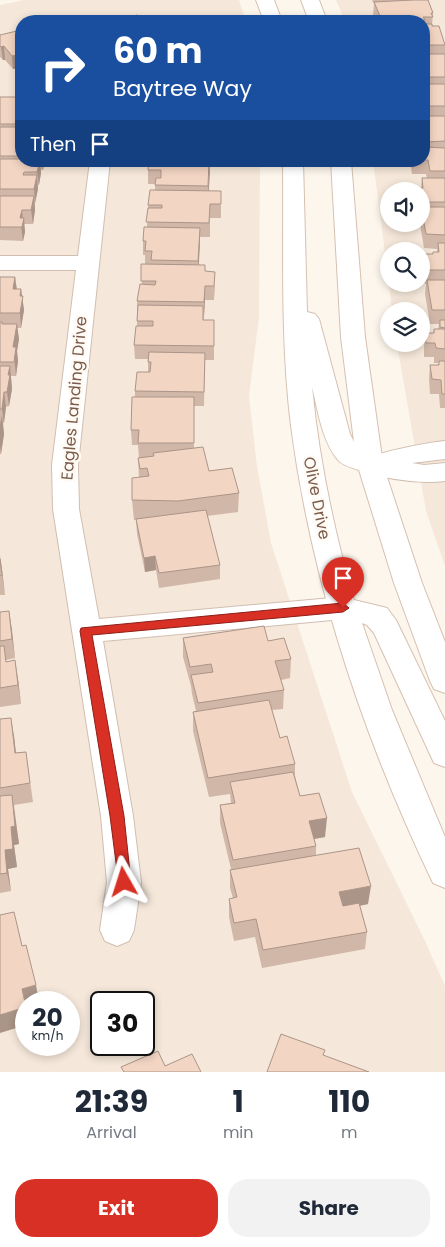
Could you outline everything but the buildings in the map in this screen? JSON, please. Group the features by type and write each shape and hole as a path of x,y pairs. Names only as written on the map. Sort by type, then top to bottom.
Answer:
{"main road":[{"path":"265,0 271,15"},
{"path":"310,0 316,15"},
{"name":"Eagles Landing Drive","path":"99,167 65,465 66,509 117,816 124,882 117,930"},
{"name":"Olive Drive","path":"293,167 297,354 304,426 312,478 326,546 343,608 376,709 422,823 445,874"},
{"path":"342,167 353,337 370,465 408,583 445,681"},
{"path":"0,263 88,263"},
{"path":"296,274 337,434 348,456 370,465 424,474 445,472"},
{"path":"370,465 421,452 445,450"},
{"path":"86,631 343,608 377,616 386,628 445,754"}],"shaded area":[{"path":"24,0 239,0 244,15 15,15 15,167 260,167 259,317 249,396 257,466 271,543 352,792 445,986 445,1072 0,1072 0,5"},
{"path":"336,0 445,0 445,566 426,511 398,352 430,352 430,302 391,302 390,292 430,292 430,242 384,242 382,232 430,232 430,182 380,182 380,214 374,167 430,167 430,15 342,15"}],"route":[{"path":"124,882 117,816 86,631 343,608"}]}
